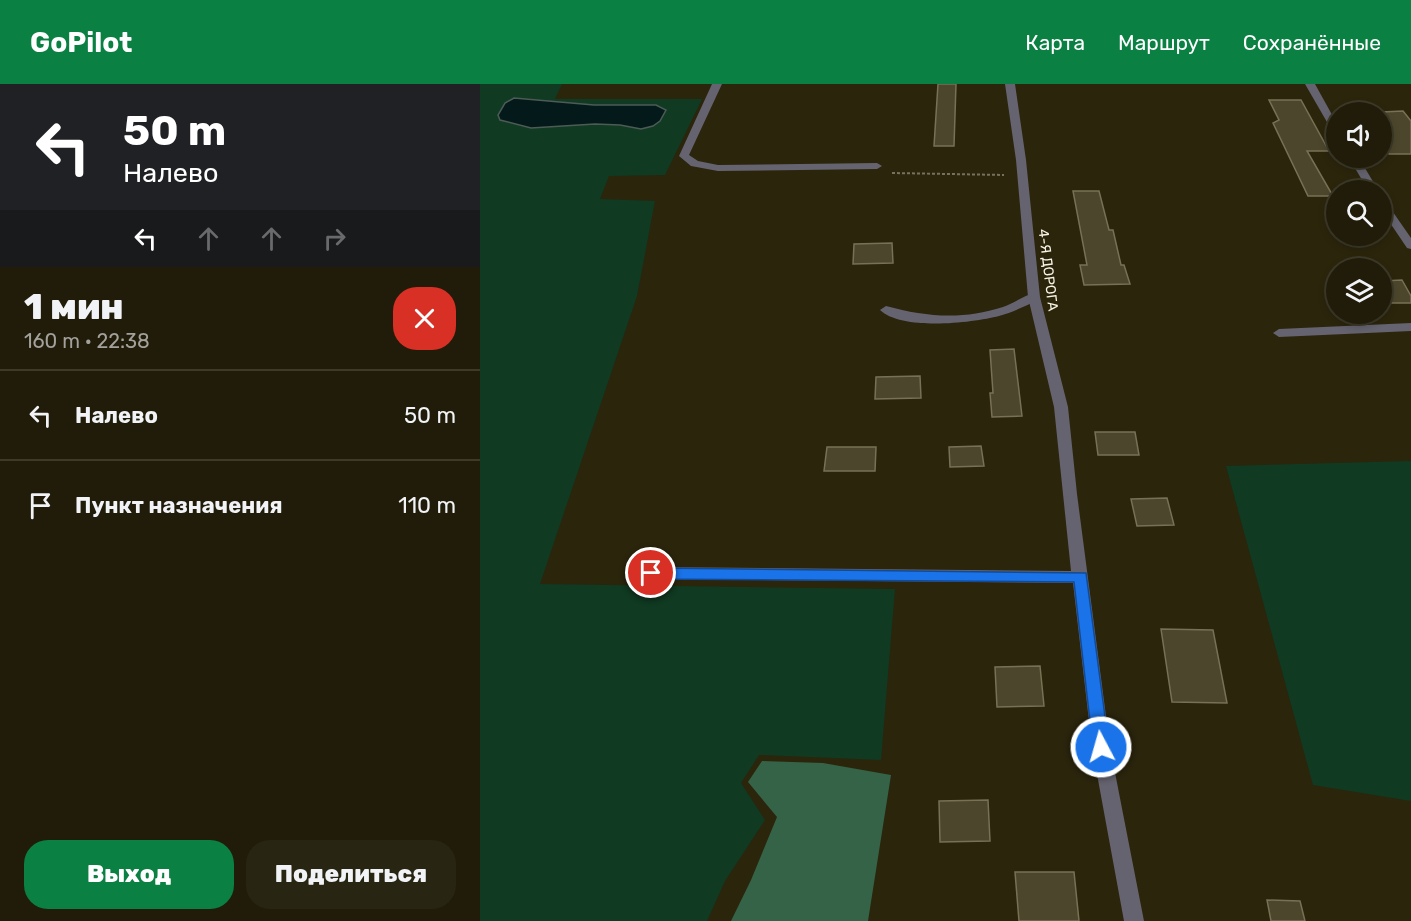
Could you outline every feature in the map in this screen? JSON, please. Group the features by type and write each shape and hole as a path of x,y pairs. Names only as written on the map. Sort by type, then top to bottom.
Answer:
{"street":[{"path":"717,84 684,156 695,164 718,168 881,170"},
{"name":"4-Я ДОРОГА","path":"1010,84 1023,180 1034,297 1060,407 1101,747 1134,921"},
{"path":"1310,84 1326,112"},
{"path":"1392,218 1411,246"},
{"path":"886,310 898,316 968,317 1006,309 1034,297"},
{"path":"1279,333 1411,327"},
{"path":"651,573 1081,577"}],"path":[{"path":"881,170 999,174 1023,180"}],"green space":[{"path":"480,84 562,84 555,99 702,99 665,175 609,176 600,199 655,201 637,296 540,584 895,589 881,760 759,755 741,783 765,820 725,881 707,921 480,921","holes":["527,98 591,105 656,105 641,129 592,124 542,128"]},
{"path":"1411,461 1411,801 1313,785 1226,466"},
{"path":"762,761 823,763 891,775 868,921 731,921 777,817 748,782"}],"water":[{"path":"514,98 594,105 656,105 666,110 660,121 653,126 641,129 595,124 531,128 500,120 498,115 505,103"}],"building":[{"path":"938,84 956,84 954,146 934,146"},
{"path":"1269,100 1301,100 1326,146 1326,151 1307,151 1326,184 1326,196 1308,196 1273,123 1279,120"},
{"path":"1403,111 1411,121 1411,154 1392,154 1392,112"},
{"path":"1073,191 1099,191 1109,230 1113,230 1121,265 1124,265 1130,284 1084,285 1080,265 1087,265"},
{"path":"892,243 893,263 853,264 854,244"},
{"path":"1392,280 1402,280 1411,296 1411,303 1392,303"},
{"path":"1014,349 1022,416 992,417 990,350"},
{"path":"920,376 921,398 875,399 876,377"},
{"path":"1095,432 1135,432 1139,455 1098,455"},
{"path":"981,446 984,466 950,467 949,447"},
{"path":"827,447 876,447 875,471 824,471"},
{"path":"1167,498 1174,525 1137,526 1131,499"},
{"path":"1161,629 1213,630 1227,703 1172,702"},
{"path":"1040,666 1044,706 997,707 995,667"},
{"path":"988,800 990,841 940,842 939,801"},
{"path":"1015,872 1074,872 1079,921 1019,921"},
{"path":"1267,900 1300,901 1305,921 1271,921"}],"route":[{"path":"651,573 1081,577 1101,747"}]}
